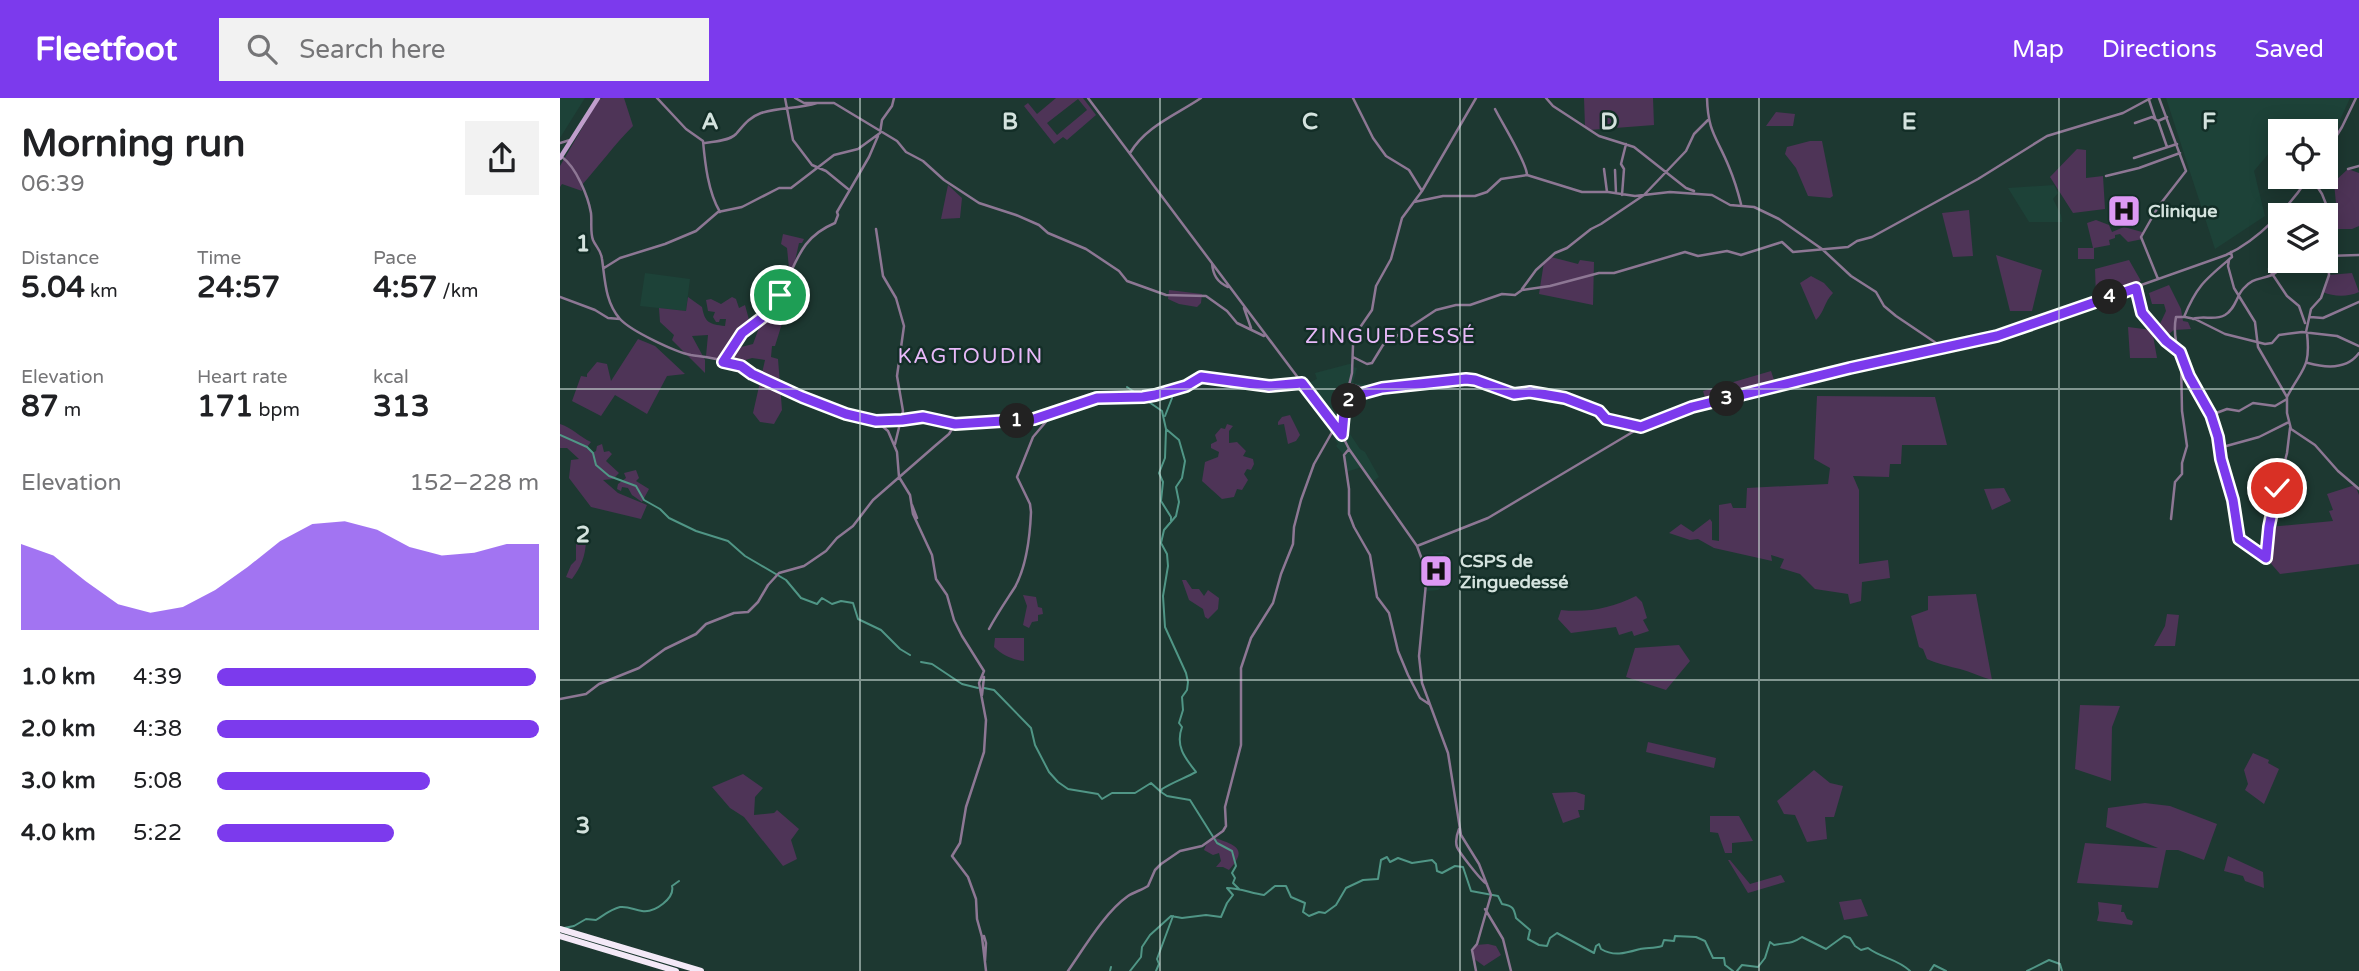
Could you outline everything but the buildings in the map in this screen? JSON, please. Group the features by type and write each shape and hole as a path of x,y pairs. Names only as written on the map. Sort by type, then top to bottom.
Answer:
{"highway":[{"path":"560,929 701,971"},
{"path":"560,936 676,971"}],"street":[{"path":"598,98 561,157 567,160 589,207 593,239 600,249 606,292 620,319 635,331 671,348 741,366 752,374 829,409 876,421 923,417 955,424 1021,421 1052,414 1097,398 1155,395 1186,386 1201,377 1269,386 1302,383"},
{"path":"657,98 686,129 704,143 733,136 745,122 761,113 802,108 820,102"},
{"path":"785,98 793,140 816,167 826,170 849,190"},
{"path":"795,98 804,103 835,103 867,121 879,135 897,141 906,152 923,160 944,180 979,203 1039,225 1048,233 1086,250 1119,271 1127,281 1166,295 1207,297 1227,311 1237,323 1266,337"},
{"path":"723,362 742,333 763,317 773,300 780,295 808,239 822,228 835,223 837,212 869,157 879,135 882,120 894,98"},
{"path":"1088,98 1212,262 1218,281 1231,289 1342,435 1349,449 1417,545 1427,573 1419,656 1422,683 1448,753 1461,835 1479,864 1491,895 1477,944 1472,950 1476,971"},
{"path":"1130,153 1153,127 1202,98"},
{"path":"1353,98 1385,156 1409,170 1422,191"},
{"path":"1342,435 1353,345 1372,310 1376,286 1391,260 1402,218 1422,191 1476,98"},
{"path":"1546,98 1553,106 1599,136 1634,147 1686,188 1717,196 1730,205 1741,204 1774,216 1822,249 1851,276 1876,292 1884,306 1896,316 1943,348"},
{"path":"1707,98 1707,120 1730,168 1741,204"},
{"path":"2158,279 2140,239 2158,206 2186,172 2159,98"},
{"path":"2338,134 2356,98"},
{"path":"1522,290 1550,286 1599,273 1614,274 1685,252 1698,256 1727,251 1741,255 1782,242 1793,252 1848,247 1960,190 2047,136 2123,113 2150,99 2167,147"},
{"path":"1494,109 1525,164 1527,176"},
{"path":"2135,123 2152,117 2156,120 2167,117"},
{"path":"1353,357 1367,364 1372,363 1387,341 1403,334 1441,308 1470,305 1502,294 1515,295 1555,253 1567,248 1644,195 1688,148 1694,134 1707,120"},
{"path":"602,268 620,258 696,231 720,212 741,207 779,188 791,188 803,181 816,167 838,154 858,149 879,135"},
{"path":"560,143 574,138"},
{"path":"704,143 703,155 714,202 720,212"},
{"path":"1622,195 1624,169 1621,164 1626,144"},
{"path":"2134,158 2177,144"},
{"path":"2106,176 2139,168 2180,153"},
{"path":"2348,169 2359,166"},
{"path":"1604,169 1607,192"},
{"path":"1615,170 1616,193"},
{"path":"1414,202 1443,196 1475,197 1487,192 1501,178 1527,176 1582,192 1622,195 1697,192"},
{"path":"2288,203 2300,189"},
{"path":"1417,545 1488,518 1641,427 1692,407 1821,374 1997,336 2231,252 2240,248 2268,224"},
{"path":"876,229 883,276 896,298 903,322 897,376 902,420 895,445"},
{"path":"2184,317 2198,288 2209,274 2232,257 2231,252"},
{"path":"2338,256 2359,255"},
{"path":"2136,288 2142,313 2180,355 2211,415 2236,514 2239,539 2266,558 2272,511 2287,453 2290,428 2287,398 2256,340 2255,322 2230,274 2229,260"},
{"path":"2193,319 2226,314 2252,281 2274,273"},
{"path":"2211,415 2227,409 2239,411 2253,403 2275,405 2287,398 2307,363 2308,317 2321,298 2329,273"},
{"path":"2272,275 2287,296 2299,306 2307,323"},
{"path":"560,297 595,310 608,318 620,319"},
{"path":"2308,317 2323,318 2359,302"},
{"path":"1243,304 1248,325 1253,331"},
{"path":"2171,519 2175,482 2182,474 2187,446 2176,317 2193,319 2225,334 2266,344 2272,343 2279,335 2306,333 2337,336 2359,346"},
{"path":"2307,363 2324,367 2341,366 2351,362 2359,353"},
{"path":"1345,402 1372,391 1418,383 1475,380 1514,394 1530,392 1557,396 1599,411 1606,419 1641,427"},
{"path":"1350,384 1372,391"},
{"path":"989,629 1014,587 1027,549 1030,504 1017,477 1033,437 1052,414"},
{"path":"876,421 888,431 895,445 899,477 907,488 922,536 932,555 936,579 947,595 954,620 984,671 984,677 979,683 986,720 984,752 966,807 960,843 952,856 970,881 976,899 977,919 986,943 986,971"},
{"path":"2219,448 2259,437 2289,422"},
{"path":"560,699 586,694 598,684 639,668 665,649 696,634 712,622 734,613 748,612 779,573 804,566 826,551 853,526 873,500 949,434 955,424"},
{"path":"1068,971 1083,947 1119,904 1131,894 1149,886 1157,867 1180,851 1202,846 1226,826 1225,807 1241,745 1241,668 1251,638 1273,603 1293,544 1301,500 1314,464 1335,427"},
{"path":"2290,428 2315,445 2338,471 2359,489"},
{"path":"1349,449 1344,455 1349,489 1349,514 1370,555 1377,597 1390,613 1403,666 1420,698 1429,704"},
{"path":"1460,826 1457,846 1478,877 1487,884"},
{"path":"1485,909 1503,939 1511,971"}],"shaded area":[{"path":"560,98 585,98 560,138"},
{"path":"624,98 633,126 581,186 582,191 562,184 560,187 560,166 599,99"},
{"path":"1056,98 1083,98 1096,115 1067,140 1063,137 1054,144 1024,106 1028,103 1037,114","holes":["1078,99 1087,110 1057,135 1047,123"]},
{"path":"1584,98 1653,98 1654,125 1589,130 1585,127"},
{"path":"2166,98 2350,98 2338,125 2338,119 2268,119 2268,154 2254,171 2265,216 2215,249"},
{"path":"1776,112 1795,114 1793,126 1766,126"},
{"path":"1822,141 1833,196 1830,198 1808,196 1796,168 1785,154 1787,147"},
{"path":"2077,149 2086,150 2086,178 2103,176 2105,209 2073,213 2050,177"},
{"path":"2348,169 2359,173 2359,226 2352,229 2338,229 2338,203 2335,189 2338,189 2338,178"},
{"path":"948,185 962,198 960,218 941,219"},
{"path":"2054,185 2058,193 2053,199 2062,222 2029,222 2008,188"},
{"path":"1969,210 1973,256 1953,257 1942,213"},
{"path":"2096,220 2109,225 2112,232 2124,227 2142,232 2143,239 2128,242 2120,234 2115,235 2115,238 2109,240 2110,245 2094,248 2094,259 2078,259 2078,248 2093,248 2087,223"},
{"path":"783,234 804,239 799,243 793,270 789,268 787,248 781,244"},
{"path":"1996,255 2042,270 2032,311 2010,311"},
{"path":"1551,257 1578,264 1580,260 1594,262 1593,305 1539,294 1544,262"},
{"path":"2129,260 2141,281 2096,296 2095,269"},
{"path":"645,273 690,279 686,311 640,306"},
{"path":"2352,273 2359,292 2341,296 2323,292 2329,275"},
{"path":"1811,276 1824,283 1833,293 1816,320 1800,283"},
{"path":"2169,285 2181,309 2183,321 2188,322 2191,329 2174,330 2165,337 2159,326 2166,311 2164,304 2152,304 2149,293"},
{"path":"1169,290 1202,294 1201,303 1197,307 1179,304 1168,299"},
{"path":"688,297 702,307 709,322 725,326 726,319 716,322 713,317 715,312 708,311 706,300 711,299 721,304 732,297 736,299 739,308 745,305 751,327 742,333 733,349 753,344 763,317 760,307 779,300 784,317 775,346 772,346 771,357 778,359 782,410 774,424 760,422 753,413 765,360 752,358 736,363 730,354 723,362 706,356 708,335 692,336 705,360 705,373 672,340 674,335 660,322 659,308 686,311"},
{"path":"2128,327 2152,330 2157,358 2130,358"},
{"path":"638,339 655,346 685,374 667,376 647,414 615,395 601,416 572,401 581,376 587,377 597,362 607,364 611,381"},
{"path":"1353,363 1353,367 1357,368 1353,383 1372,385 1372,391 1362,394 1365,400 1361,409 1348,421 1348,431 1365,452 1379,477 1372,482 1362,467 1346,472 1344,455 1329,431 1334,428 1303,385 1317,379 1315,373"},
{"path":"1771,371 1776,386 1707,404 1703,391"},
{"path":"1817,396 1935,397 1947,445 1902,445 1901,464 1890,464 1889,477 1853,476 1859,490 1859,564 1888,560 1890,578 1862,582 1861,601 1850,604 1848,594 1815,589 1800,574 1780,568 1784,559 1771,555 1772,561 1714,548 1698,539 1690,540 1669,533 1681,524 1693,532 1710,519 1712,540 1719,541 1719,505 1731,503 1733,508 1746,508 1747,488 1828,484 1830,468 1814,459"},
{"path":"1290,415 1300,435 1296,441 1288,444 1284,424 1278,425 1278,422 1282,417"},
{"path":"560,424 591,442 587,447 592,453 602,444 604,452 609,451 612,454 606,461 619,473 613,479 603,480 618,493 647,505 641,519 591,507 569,478 571,460 579,459 567,448 560,448"},
{"path":"1227,424 1233,426 1229,431 1229,443 1237,442 1246,451 1243,456 1253,459 1254,464 1251,470 1247,469 1244,474 1248,480 1242,490 1237,489 1234,497 1222,499 1202,481 1205,462 1218,457 1219,452 1211,448 1211,444 1217,441 1215,435 1221,428 1225,429"},
{"path":"636,470 639,478 636,481 649,489 642,502 632,495 628,488 622,487 621,491 617,489 618,484 626,478 624,473"},
{"path":"2355,485 2359,495 2359,564 2280,574 2267,559 2269,527 2333,521 2329,511 2333,510 2327,494"},
{"path":"2004,488 2011,501 1992,510 1984,489"},
{"path":"586,542 584,557 578,570 572,579 566,577 576,560 576,544"},
{"name":"CSPS de Zinguedessé","path":"1443,552 1448,583 1438,590 1427,591 1427,573 1421,556"},
{"path":"1182,580 1186,580 1192,589 1199,589 1204,596 1208,590 1219,598 1218,609 1208,619 1203,609 1189,600"},
{"path":"1976,594 1992,680 1927,659 1923,649 1919,647 1911,616 1928,610 1928,596"},
{"path":"1023,595 1036,597 1038,607 1042,608 1043,614 1038,615 1038,621 1032,622 1029,628 1023,625 1027,606"},
{"path":"1636,596 1642,602 1647,618 1643,620 1649,631 1634,636 1632,631 1619,635 1616,627 1571,633 1558,619 1561,610 1600,609"},
{"path":"2167,614 2179,615 2175,646 2154,646 2165,626"},
{"path":"995,638 1024,638 1024,661 1008,657 997,650 994,647"},
{"path":"1679,645 1690,661 1666,690 1626,677 1635,648"},
{"path":"2080,705 2120,706 2112,727 2111,781 2075,769"},
{"path":"1648,742 1716,758 1714,768 1646,752"},
{"path":"2253,753 2269,760 2268,763 2279,769 2264,804 2245,790 2248,784 2244,770"},
{"path":"1814,770 1830,783 1843,786 1834,817 1825,817 1827,839 1807,842 1795,815 1784,814 1777,801"},
{"path":"743,774 763,788 755,797 754,815 774,813 777,810 799,829 791,840 797,859 783,866 744,817 730,808 712,787"},
{"path":"1576,792 1585,795 1584,810 1578,810 1580,817 1563,823 1552,793"},
{"path":"2145,803 2170,806 2217,824 2204,860 2178,850 2166,850 2158,888 2077,883 2085,843 2158,848 2106,827 2108,808"},
{"path":"1710,816 1739,816 1753,841 1732,843 1732,853 1725,853 1718,833 1710,832"},
{"path":"1213,837 1232,845 1238,852 1229,870 1216,867 1221,861 1219,853 1213,855 1204,850"},
{"path":"2228,856 2263,872 2264,888 2245,881 2243,876 2224,871"},
{"path":"1728,860 1750,884 1781,875 1785,882 1748,893"},
{"path":"1861,899 1868,916 1844,920 1839,902"},
{"path":"2098,902 2122,905 2121,912 2133,921 2132,925 2097,921"},
{"path":"1476,945 1496,946 1501,955 1484,966 1473,958 1473,949"}],"waterway":[{"path":"1127,387 1162,411 1166,429 1179,440 1185,461 1182,478 1176,487 1179,502 1176,516 1164,530 1161,543 1167,554 1168,566 1163,596 1165,627 1188,682 1182,697 1180,746 1196,772 1162,789 1161,792 1167,796 1190,800 1217,843 1232,851 1236,866 1232,873 1235,878 1233,883 1239,889"},
{"path":"1165,416 1172,398"},
{"path":"1166,430 1165,458 1159,473 1163,482 1161,501 1171,521"},
{"path":"560,435 587,447 593,453 596,465 609,476 636,486 644,500 669,518 696,531 728,541 745,556 786,580 801,598 817,604 822,598 832,604 841,601 853,603 858,619 881,630 910,655"},
{"path":"921,662 932,664 962,684 978,688"},
{"path":"984,688 994,690 1031,728 1035,745 1049,772 1068,789 1098,794 1102,799 1112,793 1135,793 1151,783 1161,792"},
{"path":"1130,971 1141,957 1142,947 1150,935 1171,916 1221,917 1233,895 1227,888 1264,895 1275,886 1286,886 1291,897 1305,903 1303,912 1309,916 1325,913 1336,905 1346,888 1363,880 1378,879 1381,860 1387,857 1390,862 1398,858 1412,863 1432,860 1437,871 1442,873 1455,866 1463,867 1471,891 1498,896 1502,904 1512,908 1516,918 1530,930 1528,939 1539,945 1547,946 1550,938 1557,933 1594,953 1599,944 1601,949 1620,954 1662,946 1664,940 1674,941 1675,936 1696,937 1705,941 1713,958 1724,958 1725,965 1733,971"},
{"path":"564,928 586,919 596,920 620,907 653,910 667,900 672,886 679,881"},
{"path":"1156,971 1159,964 1157,959 1173,916"},
{"path":"1737,971 1742,965 1758,967 1765,958 1770,942 1774,945 1788,943 1802,937 1826,949 1844,936 1850,938 1861,950 1868,948 1910,971"},
{"path":"2027,971 2049,960 2060,964 2062,971"},
{"path":"1930,971 1934,965 1946,971"},
{"path":"1110,971 1111,967"}],"place":[{"name":"Clinique","path":"2124,211"},
{"name":"CSPS de Zinguedessé","path":"1436,571"}],"district":[{"name":"ZINGUEDESSÉ","path":"1391,336"},
{"name":"KAGTOUDIN","path":"971,356"}],"route":[{"path":"780,295 773,300 763,317 742,333 723,362 741,366 752,374 802,397 846,414 876,421 923,417 955,424 1021,421 1044,417 1097,398 1155,395 1186,386 1201,377 1216,377 1269,386 1302,383 1342,435 1345,402 1364,393 1392,387 1466,379 1514,394 1530,392 1565,398 1599,411 1606,419 1641,427 1692,407 1918,352 1997,336 2136,288 2142,313 2166,341 2180,352 2189,376 2211,415 2233,500 2239,539 2266,558 2277,488"}]}
